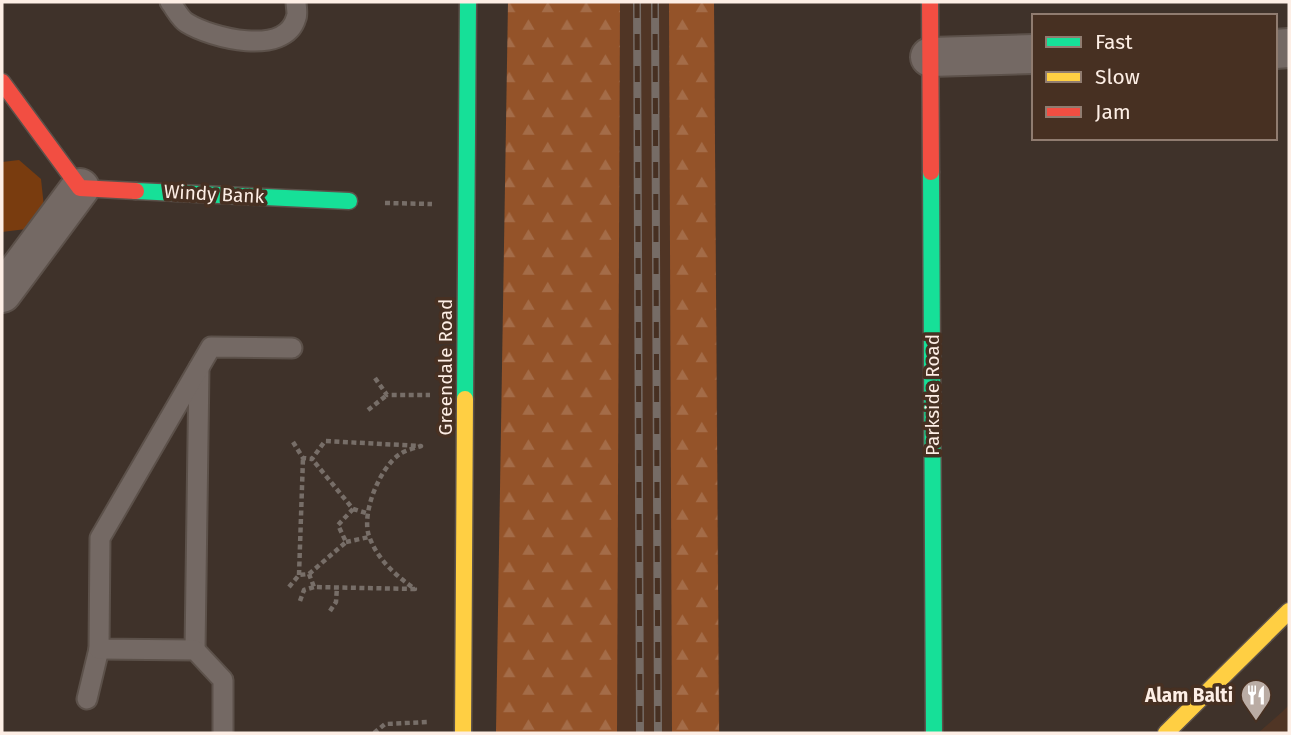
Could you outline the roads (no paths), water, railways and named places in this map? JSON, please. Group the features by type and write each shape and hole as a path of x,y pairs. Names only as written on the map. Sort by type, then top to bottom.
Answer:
{"street":[{"name":"Greendale Road","path":"463,727 468,2"},
{"name":"Parkside Road","path":"930,2 934,733"},
{"path":"930,57 1032,54"},
{"path":"2,82 80,187 2,293"},
{"name":"Windy Bank","path":"80,187 349,201"},
{"path":"1166,733 1289,611"}],"lane":[{"path":"170,2 185,23 217,36 257,43 284,34 296,19 296,2"},
{"path":"87,699 99,649 100,538 199,366 211,347 292,348"},
{"path":"199,366 195,650 223,680 223,733"},
{"path":"99,649 195,650"}],"railway":[{"path":"637,2 640,733"},
{"path":"655,2 658,733"}],"place":[{"name":"Alam Balti","path":"1256,722"}]}
